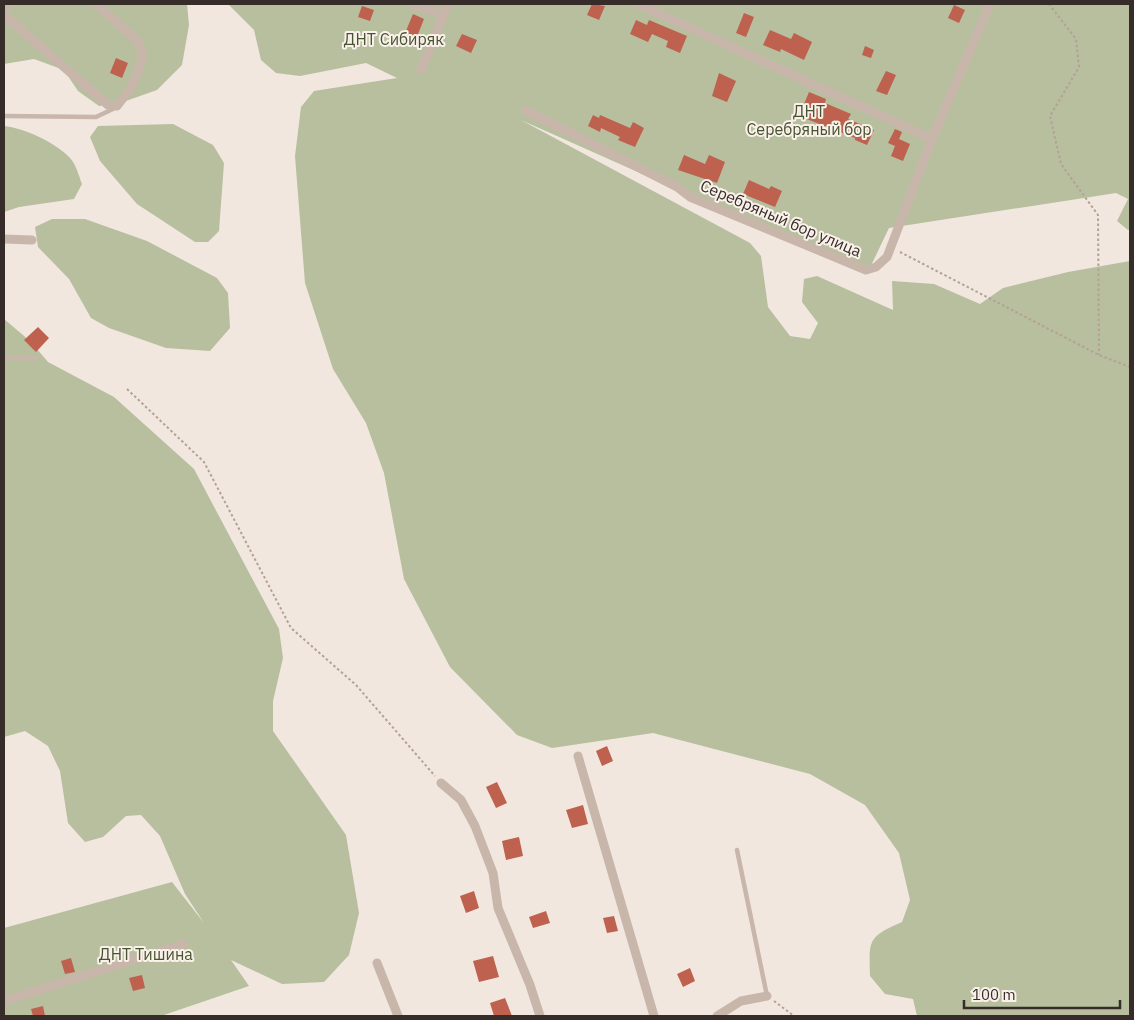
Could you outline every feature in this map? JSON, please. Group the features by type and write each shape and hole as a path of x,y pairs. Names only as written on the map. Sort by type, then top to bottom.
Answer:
{"street":[{"path":"4,15 108,105 117,106 131,88 143,58 138,41 96,4"},
{"path":"411,4 444,15"},
{"path":"421,70 448,4"},
{"path":"638,4 932,139"},
{"name":"Серебряный бор улица","path":"525,110 677,187 690,197 866,270 876,267 886,257 891,247 932,139 990,4"},
{"path":"4,239 32,240"},
{"path":"578,756 654,1016"},
{"path":"441,783 461,800 475,826 493,872 498,908 530,985 540,1016"},
{"path":"4,1001 183,944"},
{"path":"377,963 398,1016"},
{"path":"717,1016 741,1001 767,996"}],"lane":[{"path":"4,15 13,4"},
{"path":"4,116 96,117 117,106"},
{"path":"4,358 37,358"},
{"path":"738,850 767,996"}],"path":[{"path":"1049,4 1076,39 1079,68 1050,116 1061,164 1098,215 1099,355"},
{"path":"891,247 1099,355 1130,367"},
{"path":"127,389 204,462 291,628 356,685 441,783"},
{"path":"767,996 794,1016"}],"green space":[{"path":"4,4 187,4 189,25 182,65 157,90 123,102 99,106 78,91 64,70 34,59 4,64"},
{"path":"228,4 1130,4 1130,229 1128,230 1117,221 1128,199 1116,193 889,228 867,274 521,120 750,243 761,256 768,307 790,336 810,339 818,323 802,302 804,279 817,276 893,310 892,281 934,284 980,304 1003,288 1068,272 1130,261 1130,1016 917,1016 913,999 885,994 870,976 870,954 873,941 883,932 902,922 910,900 899,853 865,805 810,774 653,733 552,748 517,735 450,667 404,579 384,473 366,423 333,369 305,283 295,156 301,107 314,91 397,78 366,63 300,76 276,73 261,60 254,30"},
{"path":"173,124 213,145 224,163 219,231 208,242 195,242 137,204 100,161 90,137 98,126"},
{"path":"4,126 40,137 57,147 71,159 82,184 74,199 19,207 4,212"},
{"path":"52,219 85,219 147,241 217,278 228,293 230,328 210,351 166,348 109,328 91,318 69,279 38,247 35,227"},
{"name":"ДНТ Тишина","path":"4,319 30,341 48,362 114,397 194,469 279,629 283,658 273,701 273,731 346,835 359,913 349,955 324,982 282,984 231,960 249,986 161,1016 4,1016 4,928 172,882 204,923 185,894 160,836 141,815 126,816 103,837 85,842 68,823 60,771 48,746 25,731 4,737"}],"building":[{"path":"592,4 605,6 599,20 587,15"},
{"path":"954,5 965,10 959,23 948,18"},
{"path":"362,6 374,10 370,21 358,17"},
{"path":"744,13 754,17 746,37 736,33"},
{"path":"413,14 424,19 418,34 423,36 419,45 403,38"},
{"path":"636,20 647,25 649,20 687,36 680,53 666,47 668,41 652,34 648,42 630,34"},
{"path":"770,30 791,39 794,33 812,42 804,60 781,49 780,52 763,45"},
{"path":"462,34 477,40 471,53 456,46"},
{"path":"865,46 874,50 871,58 862,55"},
{"path":"116,58 128,63 122,78 110,73"},
{"path":"886,71 896,75 887,95 876,91"},
{"path":"719,73 736,81 727,102 712,96"},
{"path":"809,92 826,99 825,103 851,114 848,119 874,130 867,145 855,140 855,138 799,116"},
{"path":"593,115 599,118 600,115 630,128 633,122 644,128 635,147 618,140 620,137 601,128 600,132 588,126"},
{"path":"895,129 902,132 899,139 910,144 903,161 891,156 895,146 888,143"},
{"path":"684,155 705,164 709,155 725,162 717,183 678,170"},
{"path":"749,180 769,189 771,186 782,191 775,207 743,194"},
{"path":"38,327 49,338 36,352 24,340"},
{"path":"607,746 613,761 602,766 596,751"},
{"path":"497,782 507,803 496,808 486,787"},
{"path":"583,805 588,824 572,828 566,810"},
{"path":"519,837 523,856 506,860 502,841"},
{"path":"474,891 479,908 466,913 460,896"},
{"path":"546,911 550,923 533,928 529,917"},
{"path":"614,916 618,931 607,933 603,918"},
{"path":"493,956 499,977 479,982 473,961"},
{"path":"71,958 75,972 65,974 61,961"},
{"path":"690,968 695,981 683,987 677,974"},
{"path":"142,975 145,988 133,991 129,978"},
{"path":"505,998 512,1016 494,1016 490,1003"},
{"path":"43,1006 45,1016 33,1016 31,1009"}],"park label":[{"name":"ДНТ Сибиряк","path":"394,39"},
{"name":"ДНТ Серебряный бор","path":"809,120"}]}
